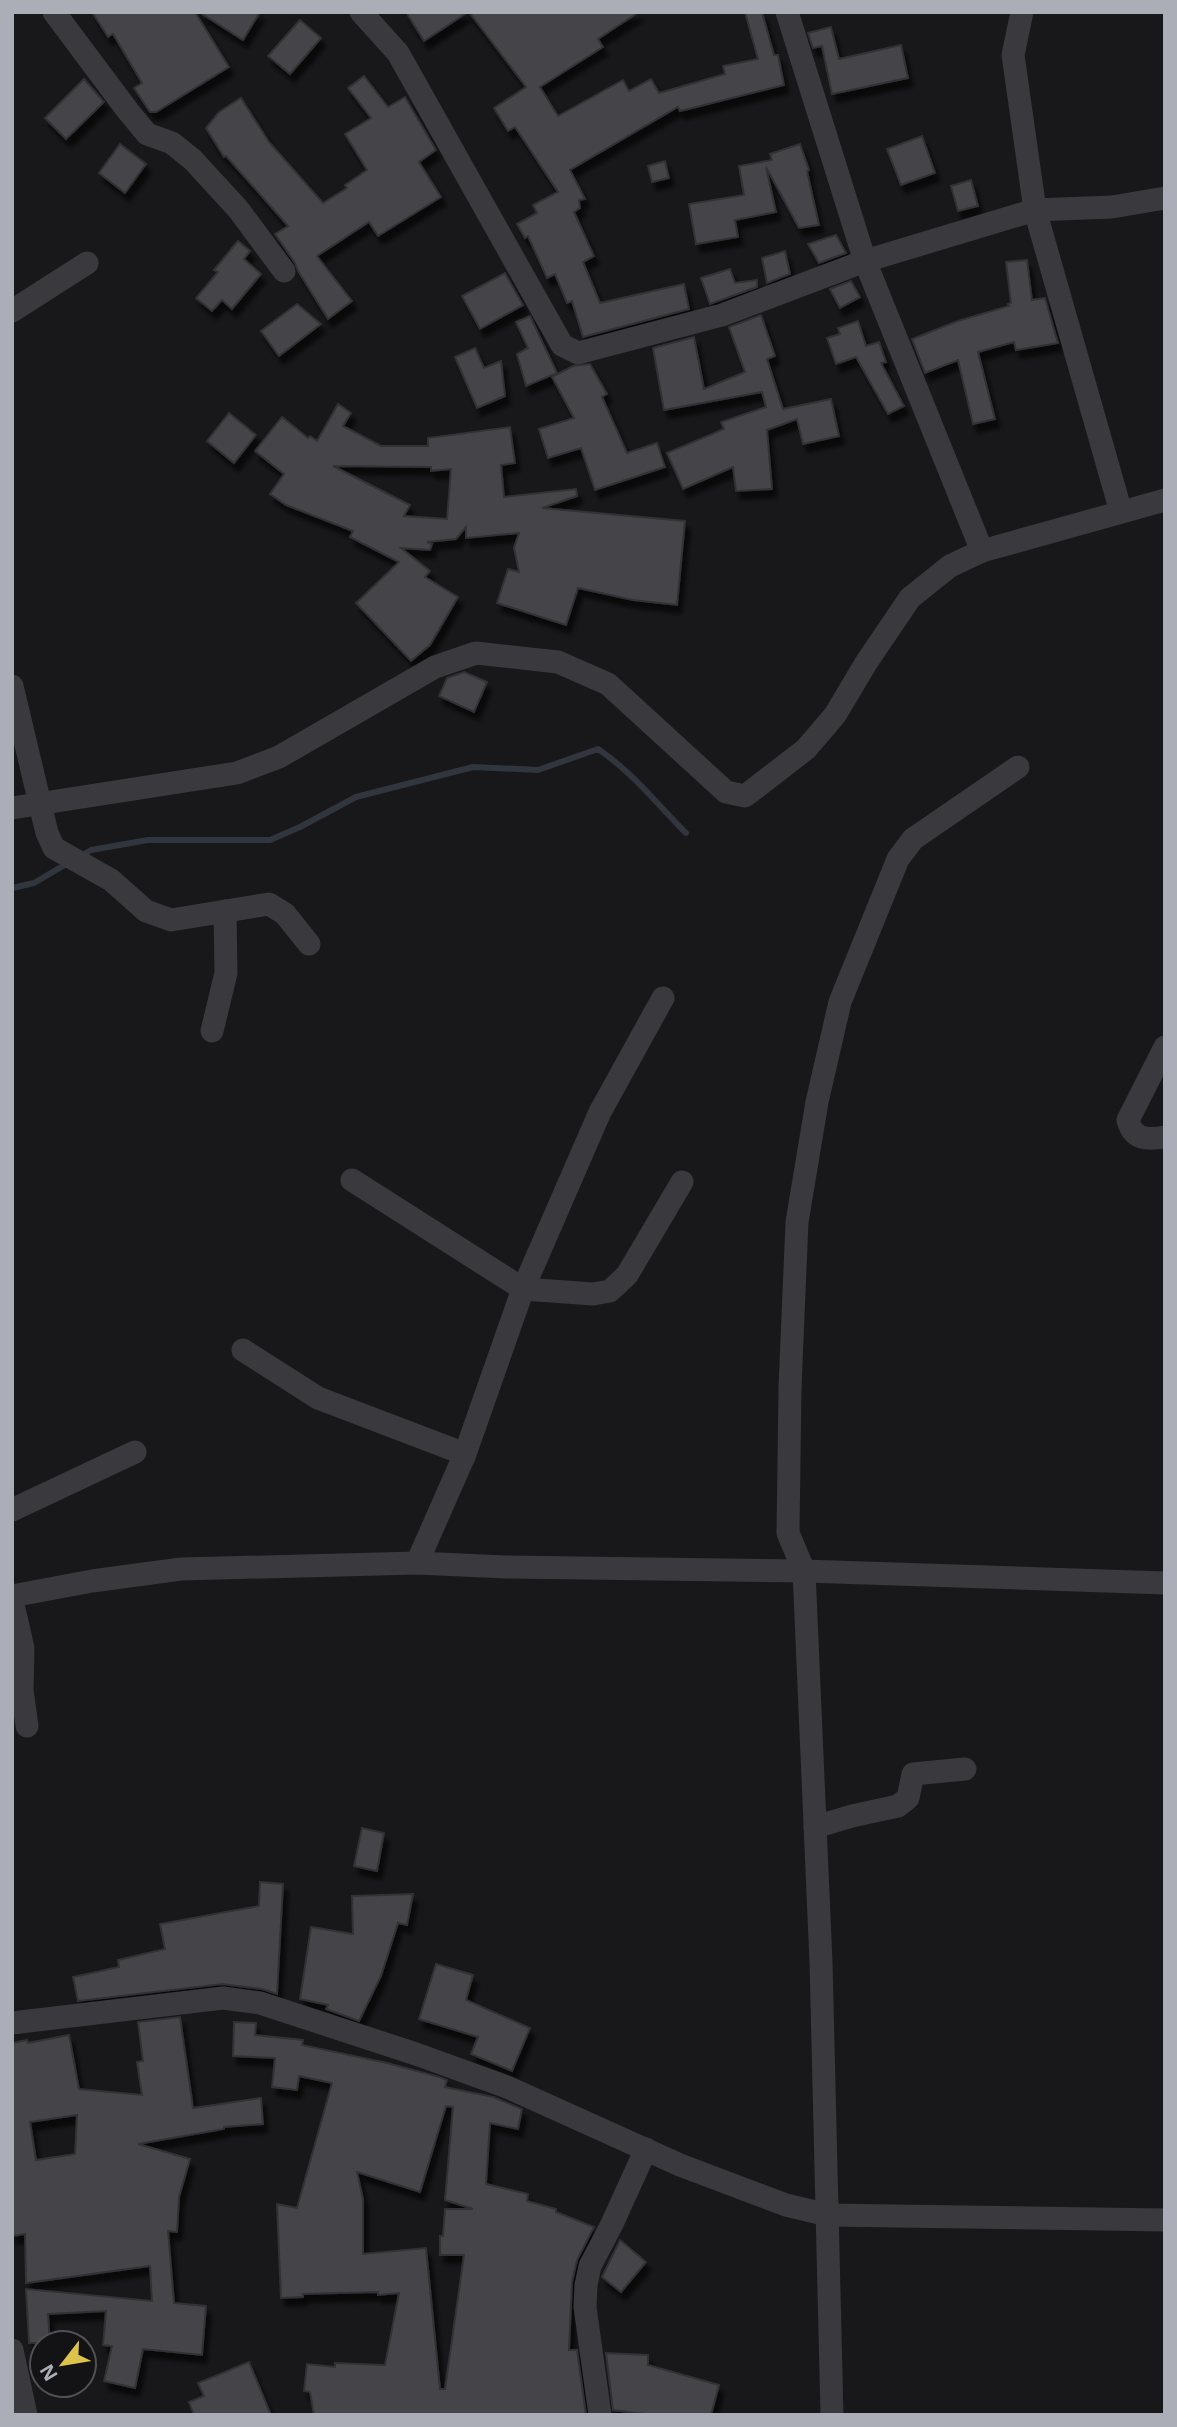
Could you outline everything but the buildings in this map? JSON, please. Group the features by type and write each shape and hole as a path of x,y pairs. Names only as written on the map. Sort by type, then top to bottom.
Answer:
{"street":[{"path":"54,12 148,134 172,143 193,160 237,209 284,271"},
{"path":"361,12 398,54 562,345 578,353 722,314 865,261 1035,210 1112,206 1165,198"},
{"path":"787,12 865,261 982,551"},
{"path":"1022,12 1013,55 1035,210 1122,512"},
{"path":"12,311 87,262"},
{"path":"12,808 237,773 279,757 435,667 476,653 558,662 608,684 726,792 745,796 806,749 835,715 910,598 950,566 982,551 1165,500"},
{"path":"12,687 47,833 54,848 111,880 146,911 171,920 269,904 285,914 309,944"},
{"path":"832,2415 828,2215 804,1571 788,1533 790,1387 797,1222 817,1102 840,1002 898,859 913,839 1018,767"},
{"path":"212,1031 226,973 225,911"},
{"path":"417,1563 465,1454 523,1289 600,1112 663,998"},
{"path":"1165,1047 1128,1120 1130,1129 1139,1138 1165,1136"},
{"path":"352,1180 523,1289 593,1294 610,1291 627,1275 682,1182"},
{"path":"243,1350 318,1398 465,1454"},
{"path":"12,1510 135,1452"},
{"path":"27,1726 22,1690 23,1648 12,1598 92,1581 181,1569 417,1563 506,1567 804,1571 1165,1583"},
{"path":"815,1827 898,1806 908,1798 913,1774 965,1769"},
{"path":"12,2024 223,1998 260,2003 416,2053 507,2087 680,2165 786,2205 828,2215 1165,2220"},
{"path":"600,2415 585,2307 586,2285 590,2266 646,2149"},
{"path":"12,2350 26,2415"}],"waterway":[{"path":"81,856 91,850 148,840 270,840 356,797 473,767 538,770 598,749 633,778 686,833"},
{"path":"12,888 34,883 68,863"}]}
